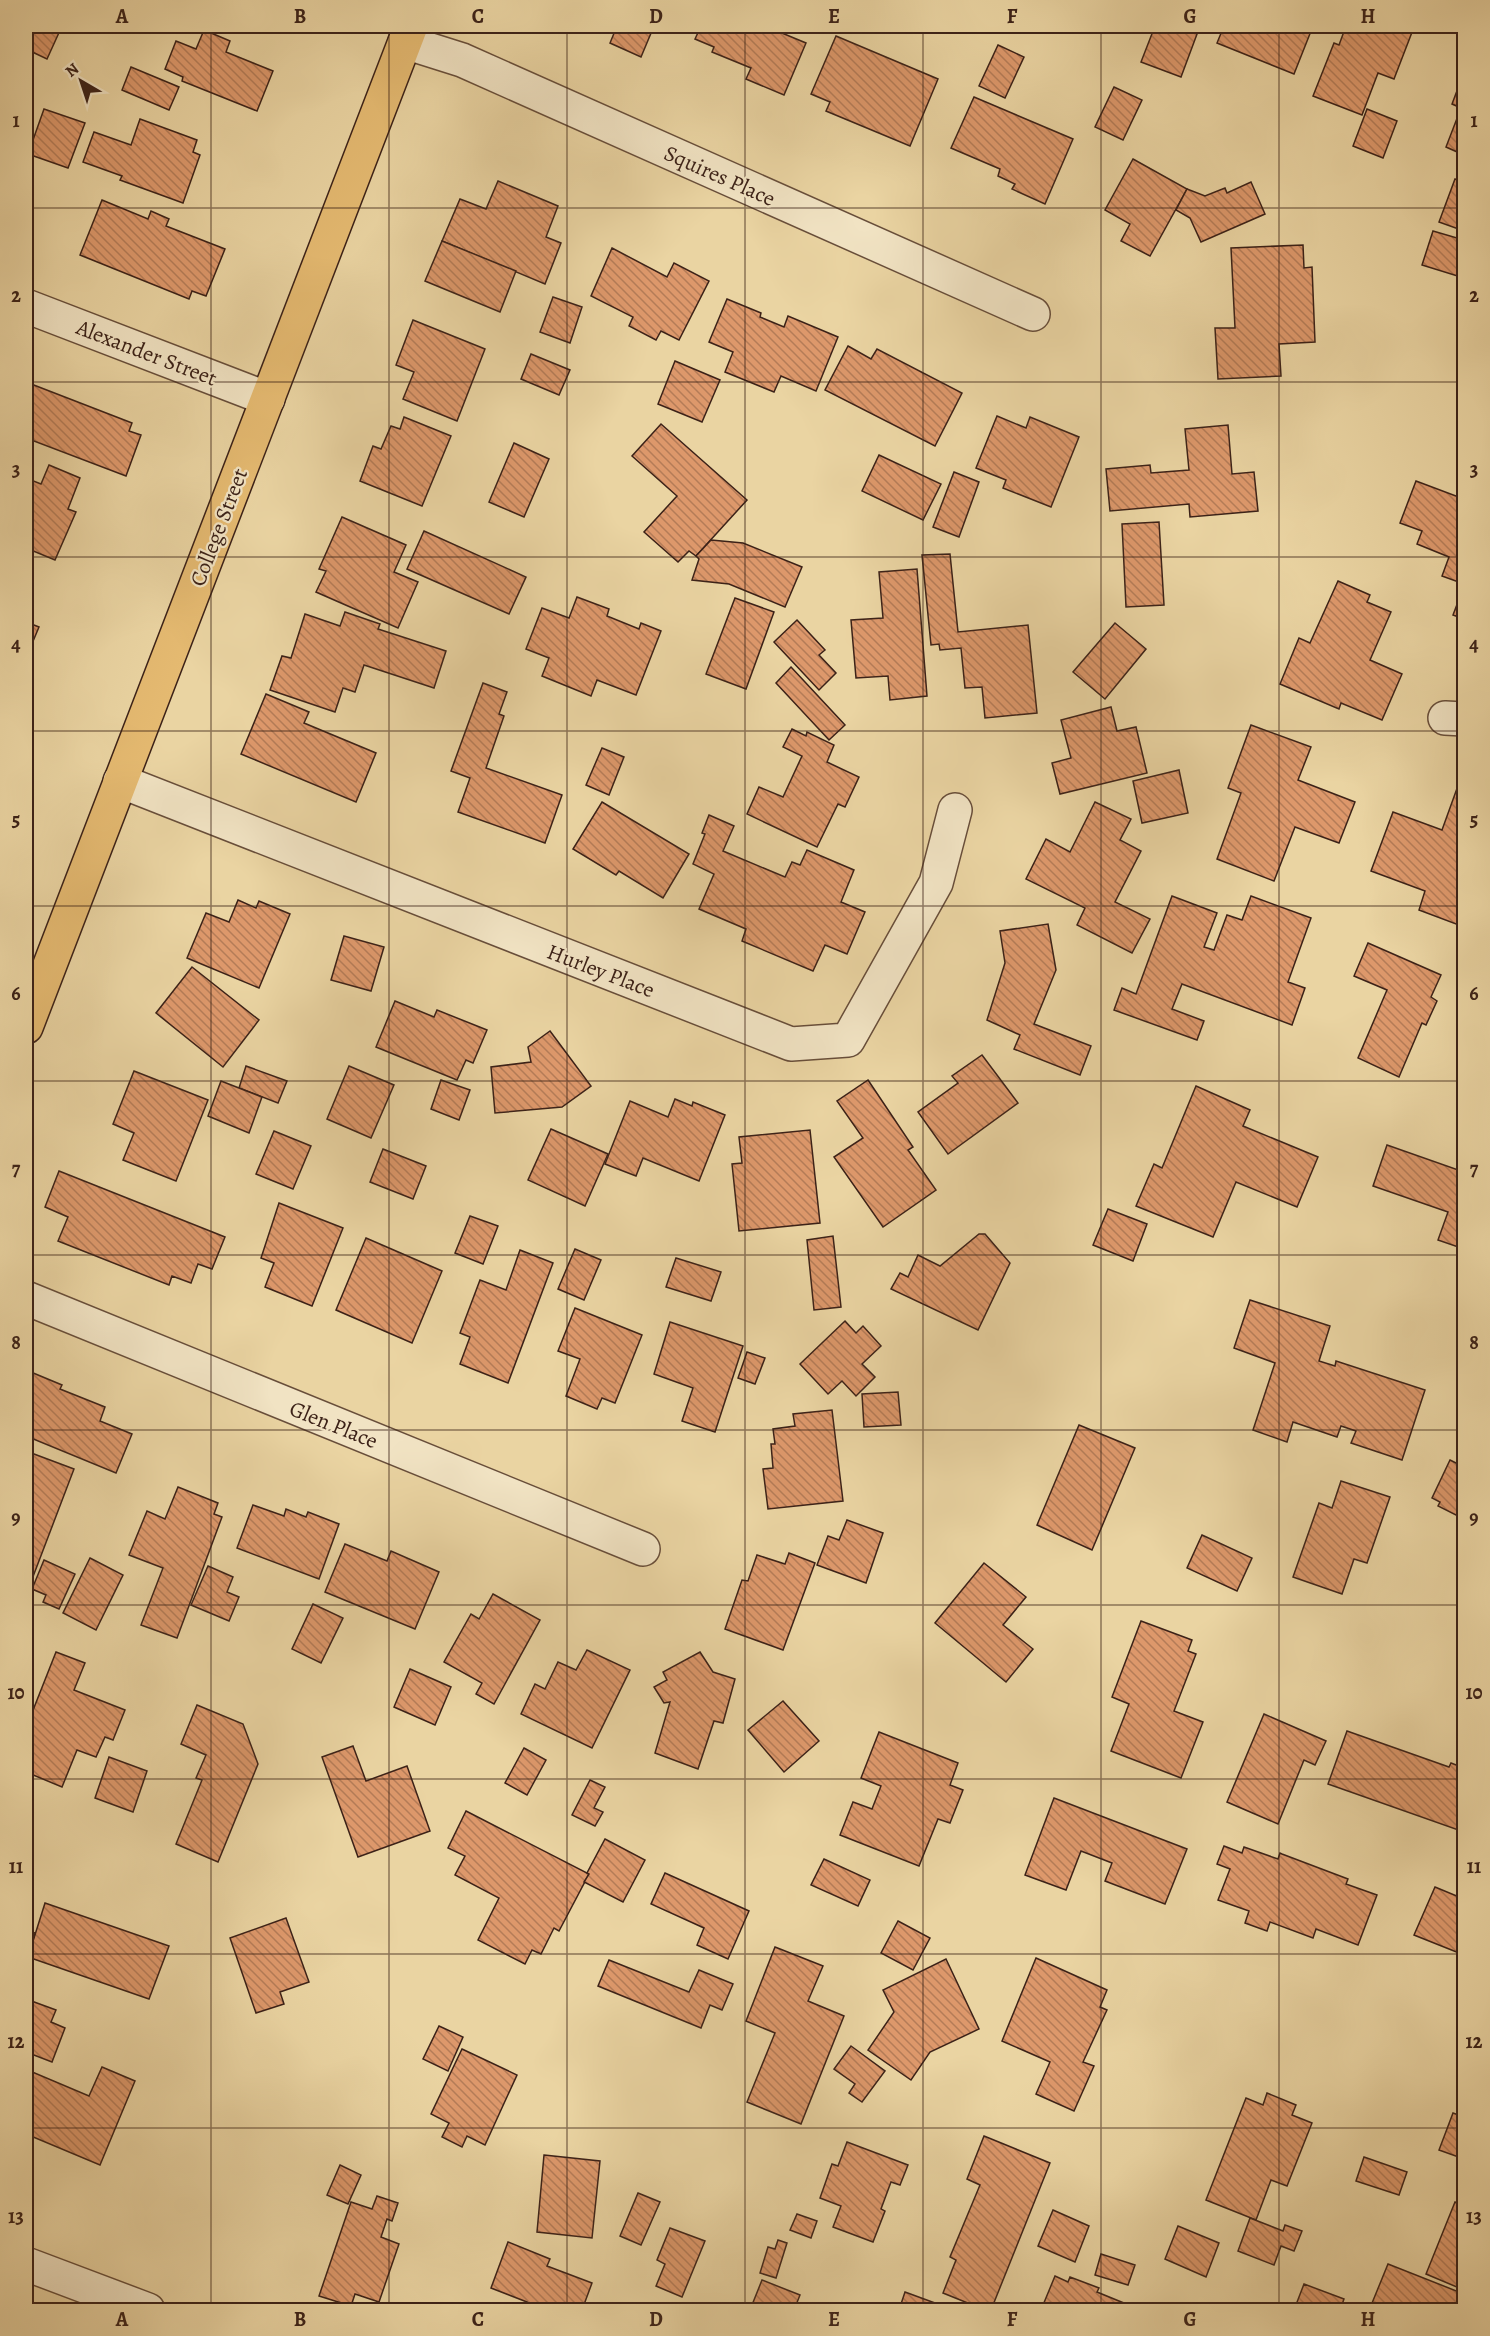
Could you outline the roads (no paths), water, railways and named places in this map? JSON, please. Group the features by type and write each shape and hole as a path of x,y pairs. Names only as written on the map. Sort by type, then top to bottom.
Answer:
{"main road":[{"name":"College Street","path":"26,1028 32,990 120,781 408,34"}],"street":[{"name":"Squires Place","path":"408,34 1033,314"},
{"name":"Alexander Street","path":"26,306 268,399"},
{"name":"Hurley Place","path":"120,781 790,1044 848,1040 936,883 955,810"},
{"name":"Glen Place","path":"26,1298 643,1549"},
{"path":"26,2264 148,2310"}]}
